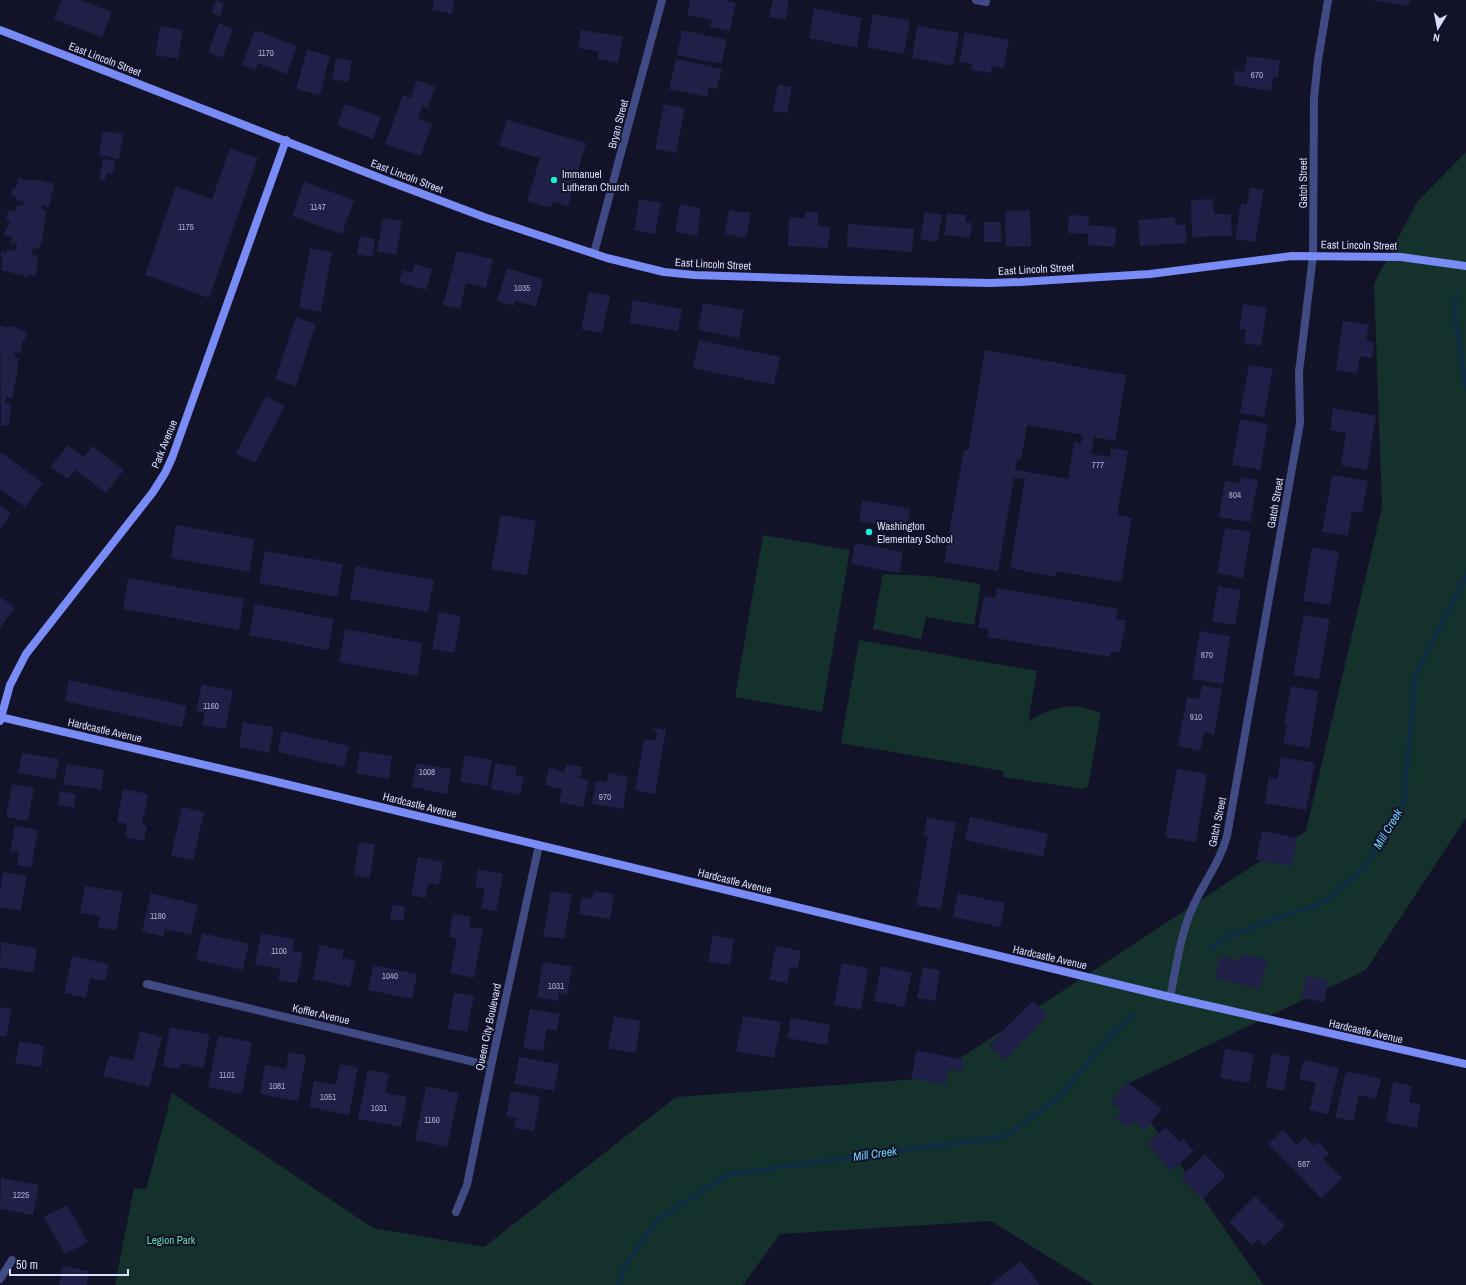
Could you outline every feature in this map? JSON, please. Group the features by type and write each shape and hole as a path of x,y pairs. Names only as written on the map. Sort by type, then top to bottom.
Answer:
{"street":[{"name":"Bryan Street","path":"594,254 662,0"},
{"path":"976,0 986,2"},
{"name":"Gatch Street","path":"1170,997 1185,925 1198,897 1223,852 1227,836 1300,422 1299,372 1313,256 1314,98 1318,60 1328,0"},
{"name":"East Lincoln Street","path":"0,30 441,201 594,254 648,269 679,274 966,283 1020,282 1119,276 1186,270 1292,256 1401,257 1466,266"},
{"name":"Park Avenue","path":"0,718 10,685 26,654 153,492 165,473 172,458 286,140"},
{"name":"Hardcastle Avenue","path":"0,718 539,845 1170,997 1466,1064"},
{"name":"Queen City Boulevard","path":"456,1212 466,1185 490,1066 539,845"},
{"name":"Koffler Avenue","path":"147,984 490,1066"},
{"path":"0,1279 12,1260"}],"green space":[{"name":"Legion Park","path":"1466,152 1466,818 1366,970 1125,1085 1262,1283 1265,1285 1094,1285 991,1221 780,1234 743,1285 115,1285 134,1188 146,1189 172,1093 373,1228 484,1247 676,1097 930,1078 1306,831 1382,507 1374,284 1417,202"},
{"path":"763,535 850,550 822,712 735,697"},
{"path":"883,574 930,576 981,584 974,625 926,617 921,639 873,629"},
{"path":"859,640 1037,671 1028,722 1046,712 1073,706 1082,707 1101,713 1088,786 1083,789 1003,777 1003,771 841,743"}],"building":[{"path":"62,0 80,0 112,12 102,37 54,19"},
{"path":"216,0 224,3 220,16 212,13"},
{"path":"434,0 454,0 452,14 432,10"},
{"path":"690,0 723,0 736,3 730,31 710,27 712,20 687,15"},
{"path":"773,0 789,0 786,20 769,17"},
{"path":"1370,0 1410,0 1409,6"},
{"path":"814,8 862,18 857,48 809,38"},
{"path":"873,14 910,21 904,54 867,47"},
{"path":"219,23 233,29 222,58 208,52"},
{"path":"160,26 183,30 178,59 155,55"},
{"path":"917,26 959,33 953,66 912,58"},
{"path":"255,30 297,46 287,74 258,63 255,70 242,65"},
{"path":"581,30 623,37 618,63 597,59 599,52 578,48"},
{"path":"682,30 727,40 721,64 677,55"},
{"path":"965,32 1009,40 1004,68 992,66 991,73 971,70 972,64 959,62"},
{"path":"307,50 330,56 320,95 296,89"},
{"path":"1247,56 1280,61 1278,77 1273,77 1271,91 1233,85 1235,71 1244,72"},
{"path":"336,58 352,61 348,82 332,79"},
{"path":"676,59 722,69 717,89 709,88 707,97 669,89"},
{"path":"417,80 435,87 428,108 422,106 418,119 432,124 421,156 385,144 403,95 411,98"},
{"path":"778,84 792,87 787,113 773,111"},
{"path":"345,104 381,117 373,139 337,125"},
{"path":"664,104 685,108 676,153 655,149"},
{"name":"Immanuel Lutheran Church","path":"507,120 586,143 568,206 553,202 551,208 527,201 540,158 499,146"},
{"path":"103,131 123,134 119,159 99,155"},
{"path":"230,148 258,158 209,298 145,275 176,186 212,199"},
{"path":"103,159 115,161 113,174 106,173 105,181 99,180"},
{"path":"18,178 37,181 37,179 54,184 49,207 42,205 41,209 46,210 43,237 39,249 33,248 32,255 38,256 36,276 28,274 28,277 1,270 3,258 0,257 1,251 7,252 7,249 16,251 17,244 10,243 12,237 4,236 10,221 6,221 8,210 16,211 17,205 23,206 24,202 16,200 16,196 11,195 12,188 16,189"},
{"path":"304,182 354,200 342,234 292,216"},
{"path":"1250,187 1264,190 1255,242 1235,239 1241,203 1247,204"},
{"path":"639,199 661,203 655,234 634,230"},
{"path":"1213,199 1214,214 1231,214 1232,236 1192,237 1191,200"},
{"path":"680,204 701,208 697,236 675,232"},
{"path":"729,210 751,213 746,238 725,234"},
{"path":"1030,210 1031,246 1006,247 1005,211"},
{"path":"805,212 818,212 818,226 830,227 828,248 788,246 789,217 805,218"},
{"path":"925,212 942,215 937,242 920,239"},
{"path":"947,213 966,215 965,222 972,223 970,238 944,235"},
{"path":"1069,215 1089,216 1088,225 1116,227 1115,247 1088,245 1088,234 1068,233"},
{"path":"1175,217 1176,225 1185,224 1187,243 1140,246 1138,220"},
{"path":"383,218 402,221 396,255 377,251"},
{"path":"984,222 1001,222 1001,242 984,242"},
{"path":"848,224 914,229 912,252 847,247"},
{"path":"360,236 375,239 372,257 357,254"},
{"path":"310,248 332,252 321,312 299,308"},
{"path":"457,251 493,259 486,288 466,283 460,309 443,305"},
{"path":"415,264 432,269 426,290 399,282 403,270 412,273"},
{"path":"507,268 543,279 536,307 515,301 514,306 497,301"},
{"path":"589,292 610,296 602,333 581,329"},
{"path":"633,300 682,309 678,331 629,323"},
{"path":"703,303 744,310 739,338 698,330"},
{"path":"1243,304 1267,308 1261,346 1244,343 1246,330 1239,329"},
{"path":"296,317 316,324 296,386 275,379"},
{"path":"1343,321 1369,325 1366,341 1374,342 1372,358 1360,356 1357,373 1336,370"},
{"path":"0,326 9,328 10,326 26,331 25,340 23,340 20,353 15,352 14,357 19,358 12,398 6,397 5,403 11,405 9,426 1,425 1,429"},
{"path":"699,340 780,357 774,385 693,368"},
{"name":"Washington Elementary School","path":"985,350 1126,375 1115,441 1094,437 1091,454 1110,457 1111,448 1128,451 1117,515 1132,518 1121,582 1056,571 1055,577 1010,568 1025,479 1014,478 998,571 944,562 964,450 968,450","holes":["1027,425 1082,435 1081,443 1074,442 1068,479 1015,470 1017,459 1021,460"]},
{"path":"1249,365 1273,369 1264,417 1240,413"},
{"path":"266,396 285,406 255,463 236,453"},
{"path":"1333,408 1376,416 1367,470 1341,465 1346,433 1330,430"},
{"path":"1240,419 1268,424 1260,470 1232,465"},
{"path":"68,445 84,457 92,446 124,470 106,493 75,470 68,479 51,467"},
{"path":"0,452 43,483 25,507 0,489"},
{"path":"1332,475 1368,481 1362,513 1352,511 1348,536 1322,532"},
{"path":"1241,477 1258,480 1250,522 1219,517 1225,481 1240,484"},
{"path":"862,500 910,509 907,529 859,521"},
{"path":"0,506 11,513 0,530"},
{"path":"501,515 536,521 527,575 491,569"},
{"path":"176,525 255,539 249,572 171,558"},
{"path":"1225,528 1251,532 1243,578 1217,573"},
{"path":"855,543 903,552 899,573 851,564"},
{"path":"1312,547 1339,552 1330,605 1303,601"},
{"path":"265,551 343,564 337,597 259,583"},
{"path":"356,566 434,580 428,612 350,599"},
{"path":"128,578 244,599 239,630 123,609"},
{"path":"1218,586 1241,590 1235,625 1212,621"},
{"path":"997,588 1118,609 1116,619 1126,621 1120,653 1111,652 1110,657 988,637 989,629 978,628 984,596 995,598"},
{"path":"0,597 15,607 0,628"},
{"path":"255,604 334,619 328,650 249,635"},
{"path":"439,612 461,616 454,653 432,649"},
{"path":"1304,615 1330,619 1319,679 1293,675"},
{"path":"345,629 423,643 417,676 339,662"},
{"path":"1200,631 1230,636 1223,684 1192,679"},
{"path":"69,680 187,706 182,727 65,701"},
{"path":"202,684 233,691 225,729 202,725 205,713 196,711"},
{"path":"1202,685 1222,689 1214,735 1204,732 1200,751 1178,746 1187,697 1199,699"},
{"path":"1291,686 1319,691 1309,748 1283,743 1287,725 1284,725"},
{"path":"243,722 274,727 269,753 239,747"},
{"path":"653,728 666,730 655,794 635,790 644,739 656,741 657,731 653,730"},
{"path":"282,731 349,746 344,767 278,752"},
{"path":"360,751 392,756 389,779 356,773"},
{"path":"22,753 59,759 55,779 18,773"},
{"path":"465,755 492,760 487,786 460,782"},
{"path":"1281,757 1315,763 1306,810 1265,803 1269,777 1277,779"},
{"path":"416,763 451,769 447,794 412,787"},
{"path":"495,763 517,767 515,775 524,776 520,795 491,789"},
{"path":"67,764 104,770 101,790 63,784"},
{"path":"567,764 582,767 580,778 589,780 583,807 559,802 562,789 545,785 549,768 564,772"},
{"path":"1177,769 1207,774 1196,842 1165,837"},
{"path":"608,773 628,777 623,809 592,804 596,781 607,782"},
{"path":"12,784 34,788 28,821 6,817"},
{"path":"123,789 148,794 142,825 147,826 144,841 125,837 127,824 117,822"},
{"path":"60,791 76,794 74,808 58,805"},
{"path":"182,807 204,812 193,860 171,856"},
{"path":"927,817 956,823 941,909 916,905 928,836 924,836"},
{"path":"970,817 1048,834 1043,857 965,840"},
{"path":"15,826 38,830 31,868 17,865 19,852 10,851"},
{"path":"1262,831 1297,838 1292,866 1256,860"},
{"path":"359,842 375,844 370,878 354,875"},
{"path":"418,857 443,862 439,885 428,883 426,898 411,895"},
{"path":"478,869 503,874 496,911 481,908 485,888 475,887"},
{"path":"3,872 27,876 21,911 0,907 0,890"},
{"path":"85,886 123,892 116,930 98,927 100,916 80,913"},
{"path":"551,891 572,894 564,939 543,936"},
{"path":"594,891 614,894 610,919 579,914 581,897 592,899"},
{"path":"151,893 198,905 191,935 165,929 163,937 142,931"},
{"path":"958,893 1005,903 1000,927 953,917"},
{"path":"393,904 405,907 403,921 390,919"},
{"path":"453,914 471,917 469,927 483,929 474,978 450,973 457,939 449,937"},
{"path":"202,933 249,944 243,970 196,960"},
{"path":"261,933 295,939 292,951 303,953 297,983 278,980 281,969 255,964"},
{"path":"713,935 734,939 730,965 708,961"},
{"path":"1,942 37,948 33,973 0,967"},
{"path":"320,945 344,950 342,958 356,961 350,987 313,979"},
{"path":"776,946 801,951 798,968 790,967 787,983 769,980"},
{"path":"1243,954 1267,960 1260,989 1215,978 1220,956 1241,961"},
{"path":"72,956 109,964 105,981 90,978 86,998 64,993"},
{"path":"543,962 572,967 567,995 559,993 558,1001 537,997"},
{"path":"842,963 868,968 861,1010 834,1005"},
{"path":"373,965 417,974 412,999 368,990"},
{"path":"881,966 912,973 904,1007 874,1001"},
{"path":"923,967 940,970 935,1001 917,998"},
{"path":"1306,976 1328,980 1324,1002 1301,998"},
{"path":"454,993 474,996 467,1032 448,1029"},
{"path":"1033,1001 1048,1015 1005,1060 989,1045"},
{"path":"0,1007 12,1009 6,1037 0,1036"},
{"path":"530,1009 560,1014 557,1031 547,1029 543,1051 523,1048"},
{"path":"614,1016 641,1021 635,1053 608,1048"},
{"path":"743,1016 781,1022 774,1058 736,1051"},
{"path":"791,1018 830,1025 827,1045 787,1038"},
{"path":"170,1027 210,1035 203,1068 181,1063 180,1069 163,1066"},
{"path":"140,1031 162,1037 149,1087 103,1076 109,1055 133,1061"},
{"path":"218,1036 252,1042 242,1094 208,1087"},
{"path":"19,1041 44,1046 41,1067 15,1063"},
{"path":"1225,1049 1254,1054 1249,1083 1220,1078"},
{"path":"917,1050 964,1060 961,1072 949,1069 945,1085 911,1078"},
{"path":"289,1052 306,1055 298,1101 260,1094 265,1065 286,1069"},
{"path":"1272,1053 1290,1057 1284,1091 1266,1087"},
{"path":"519,1057 559,1064 554,1091 514,1084"},
{"path":"1304,1060 1339,1068 1328,1114 1309,1110 1316,1083 1299,1079"},
{"path":"340,1064 358,1068 349,1115 309,1107 314,1081 336,1085"},
{"path":"368,1070 389,1074 385,1093 407,1097 401,1127 358,1119"},
{"path":"1346,1071 1381,1079 1376,1099 1359,1095 1353,1121 1335,1117"},
{"path":"1127,1082 1162,1109 1145,1130 1133,1121 1128,1128 1116,1119 1122,1111 1111,1102"},
{"path":"1393,1082 1412,1086 1409,1102 1421,1104 1417,1128 1386,1122"},
{"path":"426,1086 459,1093 447,1147 415,1140"},
{"path":"511,1091 540,1097 534,1131 514,1128 516,1118 506,1116"},
{"path":"1166,1127 1179,1142 1183,1139 1194,1151 1171,1171 1147,1144"},
{"path":"1283,1130 1297,1145 1305,1137 1314,1146 1318,1142 1329,1153 1323,1159 1342,1178 1321,1198 1268,1144"},
{"path":"1205,1154 1226,1176 1202,1199 1181,1177"},
{"path":"1,1178 39,1185 33,1215 0,1209"},
{"path":"1255,1196 1285,1226 1264,1246 1258,1240 1252,1245 1229,1222"},
{"path":"67,1205 88,1242 65,1254 44,1217"},
{"path":"1021,1261 1040,1285 990,1285"},
{"path":"63,1266 89,1271 87,1285 59,1285"}],"waterway":[{"name":"Mill Creek","path":"1456,295 1454,308 1466,389"},
{"name":"Mill Creek","path":"1210,948 1226,937 1326,901 1364,868 1404,801 1415,676 1466,575"},
{"name":"Mill Creek","path":"619,1285 624,1267 658,1219 729,1174 1007,1136 1061,1095 1114,1032 1134,1015"}],"place":[{"name":"Immanuel Lutheran Church","path":"554,180"},
{"name":"Washington Elementary School","path":"869,532"}]}
